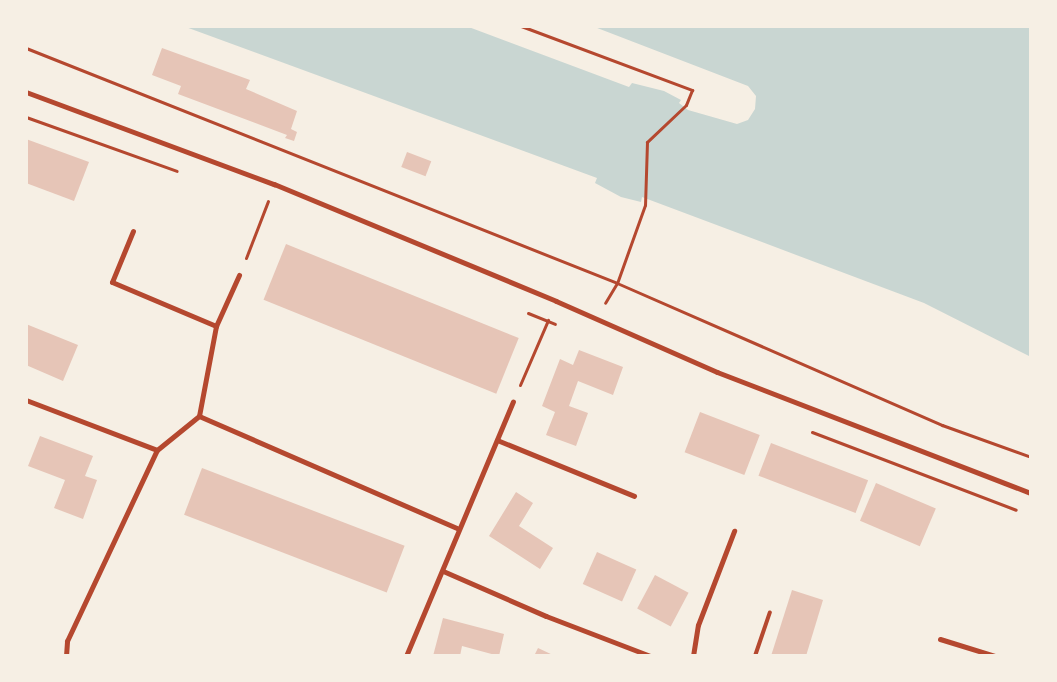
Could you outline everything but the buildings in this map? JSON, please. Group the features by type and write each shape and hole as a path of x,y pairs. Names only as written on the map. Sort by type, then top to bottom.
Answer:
{"street":[{"path":"26,92 274,184 831,418 1031,493"},
{"path":"133,231 112,282 216,326"},
{"path":"66,656 67,641 157,450 199,416 216,326 239,275"},
{"path":"26,400 157,450"},
{"path":"406,656 443,571 457,528 513,402"},
{"path":"199,416 457,528"},
{"path":"497,440 634,496"},
{"path":"693,656 698,625 734,531"},
{"path":"443,571 546,616 650,656"},
{"path":"940,639 995,656"}],"lane":[{"path":"755,656 770,612"}],"path":[{"path":"522,26 692,90 686,105 647,142 645,205 617,283"},
{"path":"26,48 617,283 942,425 1031,457"},
{"path":"26,117 182,173"},
{"path":"239,275 274,184"},
{"path":"259,201 273,206"},
{"path":"513,402 556,301"},
{"path":"520,310 556,325"},
{"path":"802,428 953,489 1023,512"}],"shaded area":[{"path":"183,26 466,26 629,87 632,83 664,91 681,100 679,103 688,110 737,124 748,120 755,109 756,96 748,86 592,26 1031,26 1031,357 924,303 642,197 641,202 621,197 595,183 597,178"}]}
